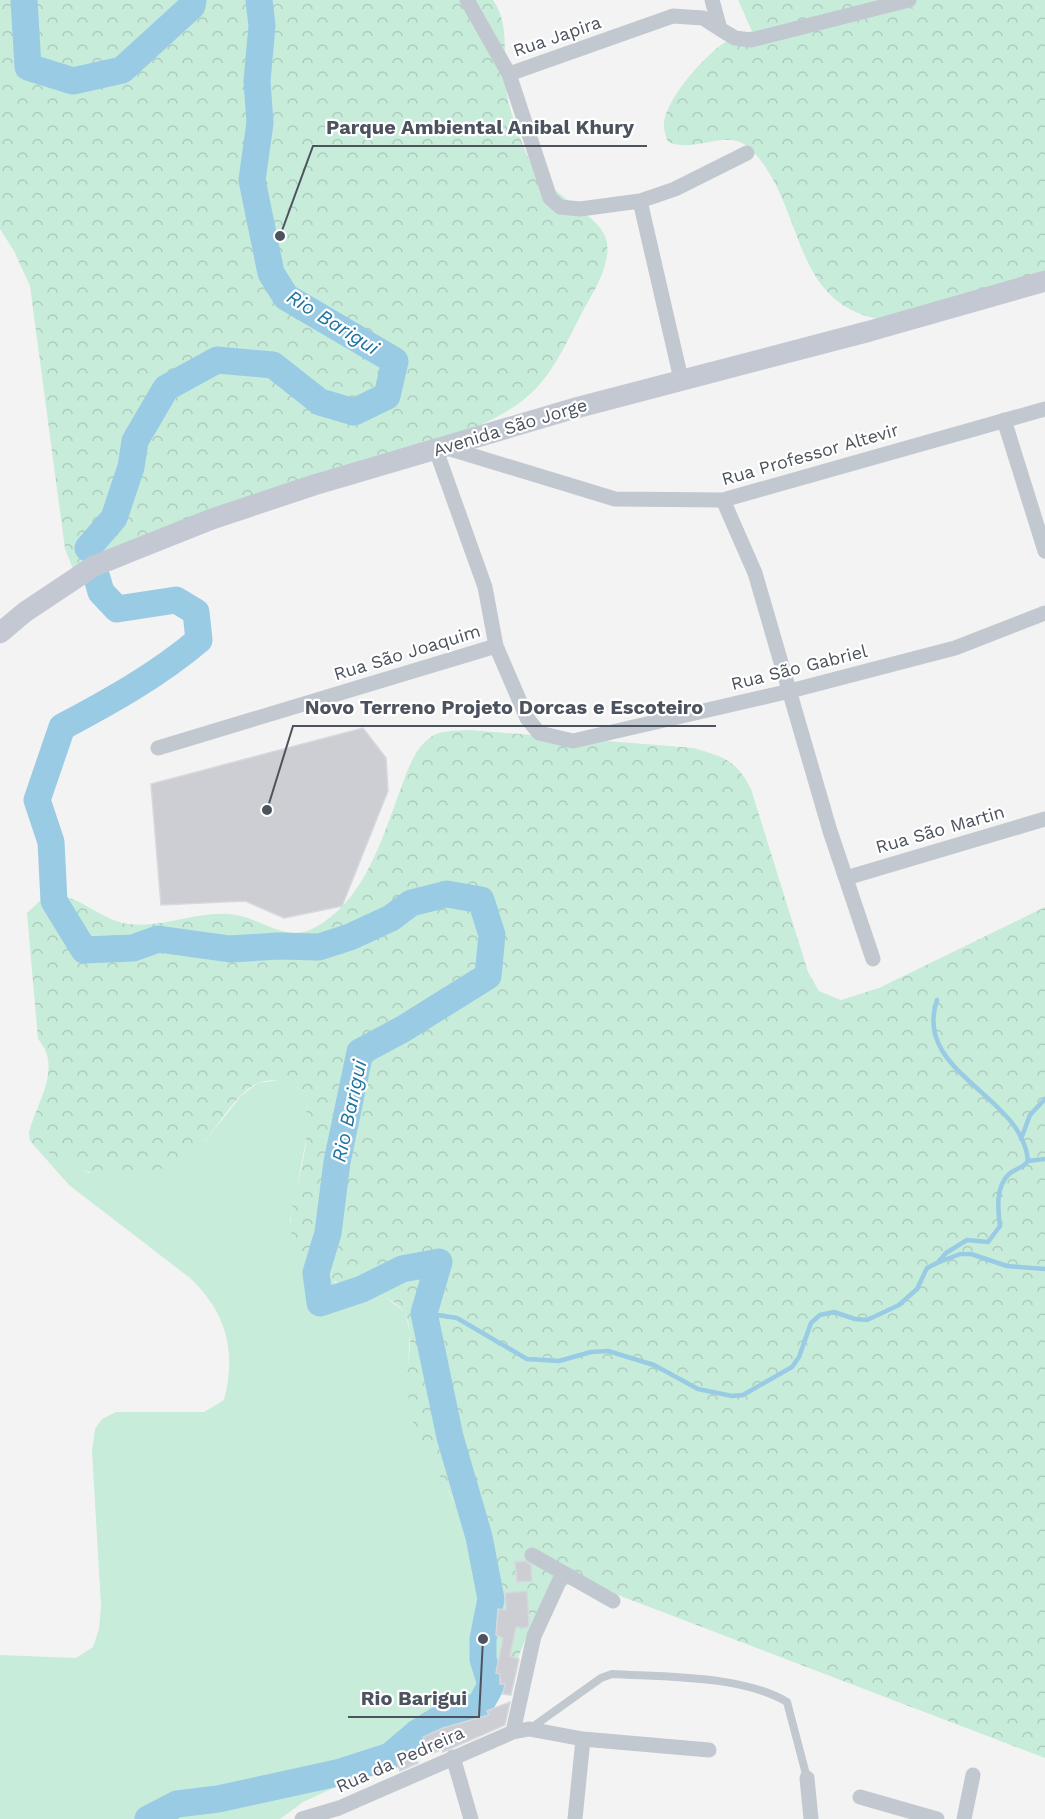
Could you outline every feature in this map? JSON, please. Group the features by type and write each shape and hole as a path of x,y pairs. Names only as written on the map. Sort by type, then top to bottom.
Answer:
{"street":[{"path":"467,0 508,74 550,198 560,207 580,209 640,201 675,189 747,153"},
{"path":"712,0 720,29"},
{"name":"Rua Japira","path":"508,74 674,16 703,18 735,38 751,40 909,0"},
{"path":"640,201 681,379"},
{"name":"Avenida São Jorge","path":"0,633 25,612 94,566 212,519 314,485 681,379 870,331 1045,281"},
{"name":"Rua Professor Altevir","path":"440,448 615,499 723,500 1045,409"},
{"path":"1004,420 1045,551"},
{"name":"Rua São Gabriel","path":"440,448 485,587 496,646 527,718 539,733 552,738 573,741 789,691 955,648 1045,613"},
{"path":"723,500 755,573 846,878 873,959"},
{"name":"Rua São Joaquim","path":"158,748 496,646"},
{"name":"Rua São Martin","path":"846,878 1045,819"},
{"path":"532,1556 613,1601"},
{"path":"513,1732 534,1636 563,1574"},
{"path":"529,1729 583,1739 709,1749"},
{"name":"Rua da Pedreira","path":"302,1819 339,1808 513,1732 529,1729"},
{"path":"575,1819 583,1739"},
{"path":"453,1757 471,1819"},
{"path":"964,1819 973,1775"},
{"path":"807,1778 811,1819"},
{"path":"860,1797 937,1819"}],"lane":[{"path":"529,1729 601,1678 612,1674 712,1679 777,1696 787,1702 807,1778"}],"green space":[{"path":"0,0 493,0 499,10 504,31 507,96 527,155 535,168 556,191 599,227 605,236 607,245 606,263 599,282 553,366 526,398 490,421 448,438 216,516 127,564 96,575 80,576 73,569 65,549 30,286 14,251 0,229"},
{"path":"738,0 1045,0 1045,287 878,319 852,310 832,296 817,279 778,190 766,168 750,149 744,144 727,140 688,145 668,142 664,125 672,101 680,89 700,64 721,45 752,31"},
{"path":"469,730 694,748 728,761 740,772 751,789 808,972 819,991 841,1000 879,988 1045,907 1045,1758 618,1595 584,1585 564,1586 547,1599 533,1623 513,1671 480,1568 457,1507 421,1444 413,1422 407,1386 410,1331 405,1314 399,1306 377,1294 315,1273 302,1261 295,1248 291,1233 291,1218 305,1147 306,1092 277,1081 258,1083 237,1100 208,1137 192,1152 166,1167 140,1175 123,1177 92,1173 61,1160 30,1141 29,1132 46,1085 48,1061 45,1050 38,1039 27,913 44,897 69,898 111,919 128,924 156,924 213,914 227,914 241,916 277,930 304,932 332,916 359,885 379,847 410,766 422,745 438,733"},
{"path":"281,1080 306,1092 307,1135 290,1222 335,1283 385,1297 405,1312 410,1332 407,1386 420,1439 458,1509 513,1671 503,1693 486,1718 459,1739 338,1786 303,1802 280,1819 0,1819 0,1655 76,1658 93,1647 99,1629 101,1605 92,1451 95,1429 102,1419 116,1412 204,1412 224,1400 229,1365 225,1333 220,1319 202,1291 190,1278 69,1185 30,1141 89,1173 205,1141 241,1096 258,1083"}],"building":[{"path":"363,728 386,758 388,791 342,906 284,918 245,901 161,905 151,784"},
{"path":"525,1561 531,1565 532,1581 517,1582 515,1562"},
{"path":"527,1591 529,1624 527,1628 516,1627 510,1656 519,1659 511,1695 503,1694 505,1684 500,1684 500,1674 496,1673 503,1638 496,1635 498,1609 506,1610 505,1593"},
{"path":"510,1702 505,1725 443,1752 442,1749 432,1754 423,1737 443,1728 489,1715 487,1711"},
{"path":"414,1752 418,1763 400,1771 396,1759"}],"waterway":[{"name":"Rio Barigui","path":"24,0 28,67 73,81 122,70 192,6 193,0"},
{"name":"Rio Barigui","path":"88,548 114,518 131,467 135,441 166,388 217,360 273,365 320,402 354,412 387,396 395,361 286,297 271,273 252,180 260,123 257,81 262,26 259,0"},
{"name":"Rio Barigui","path":"97,578 101,592 117,609 176,600 196,612 199,640 150,676 62,727 37,800 51,842 54,901 84,950 133,948 158,939 230,949 278,946 319,947 350,937 391,918 411,903 447,894 481,900 492,935 488,976 403,1029 360,1052 337,1162 328,1233 316,1273 320,1303 362,1289 402,1269 439,1262 424,1313 450,1437 479,1537 491,1599 483,1639 483,1659 491,1685 479,1707 454,1710 417,1733 390,1756 337,1773 218,1799 177,1804 148,1819"},
{"path":"937,1000 934,1025 940,1047 953,1066 1008,1118 1022,1138 1028,1161 1009,1174 1001,1185 998,1199 1000,1226 988,1242 967,1240 946,1253 939,1261"},
{"path":"1021,1139 1030,1115 1045,1099"},
{"path":"1028,1161 1045,1159"},
{"path":"424,1313 457,1318 527,1359 559,1361 591,1352 608,1351 654,1365 698,1389 732,1396 743,1395 792,1367 799,1357 811,1323 820,1315 834,1312 855,1319 867,1320 899,1305 917,1289 927,1268 937,1263 960,1254 971,1254 1007,1266 1045,1269"}],"place":[{"name":"Parque Ambiental Anibal Khury","path":"280,236"},
{"name":"Novo Terreno Projeto Dorcas e Escoteiro","path":"267,810"},
{"name":"Rio Barigui","path":"483,1639"}]}
